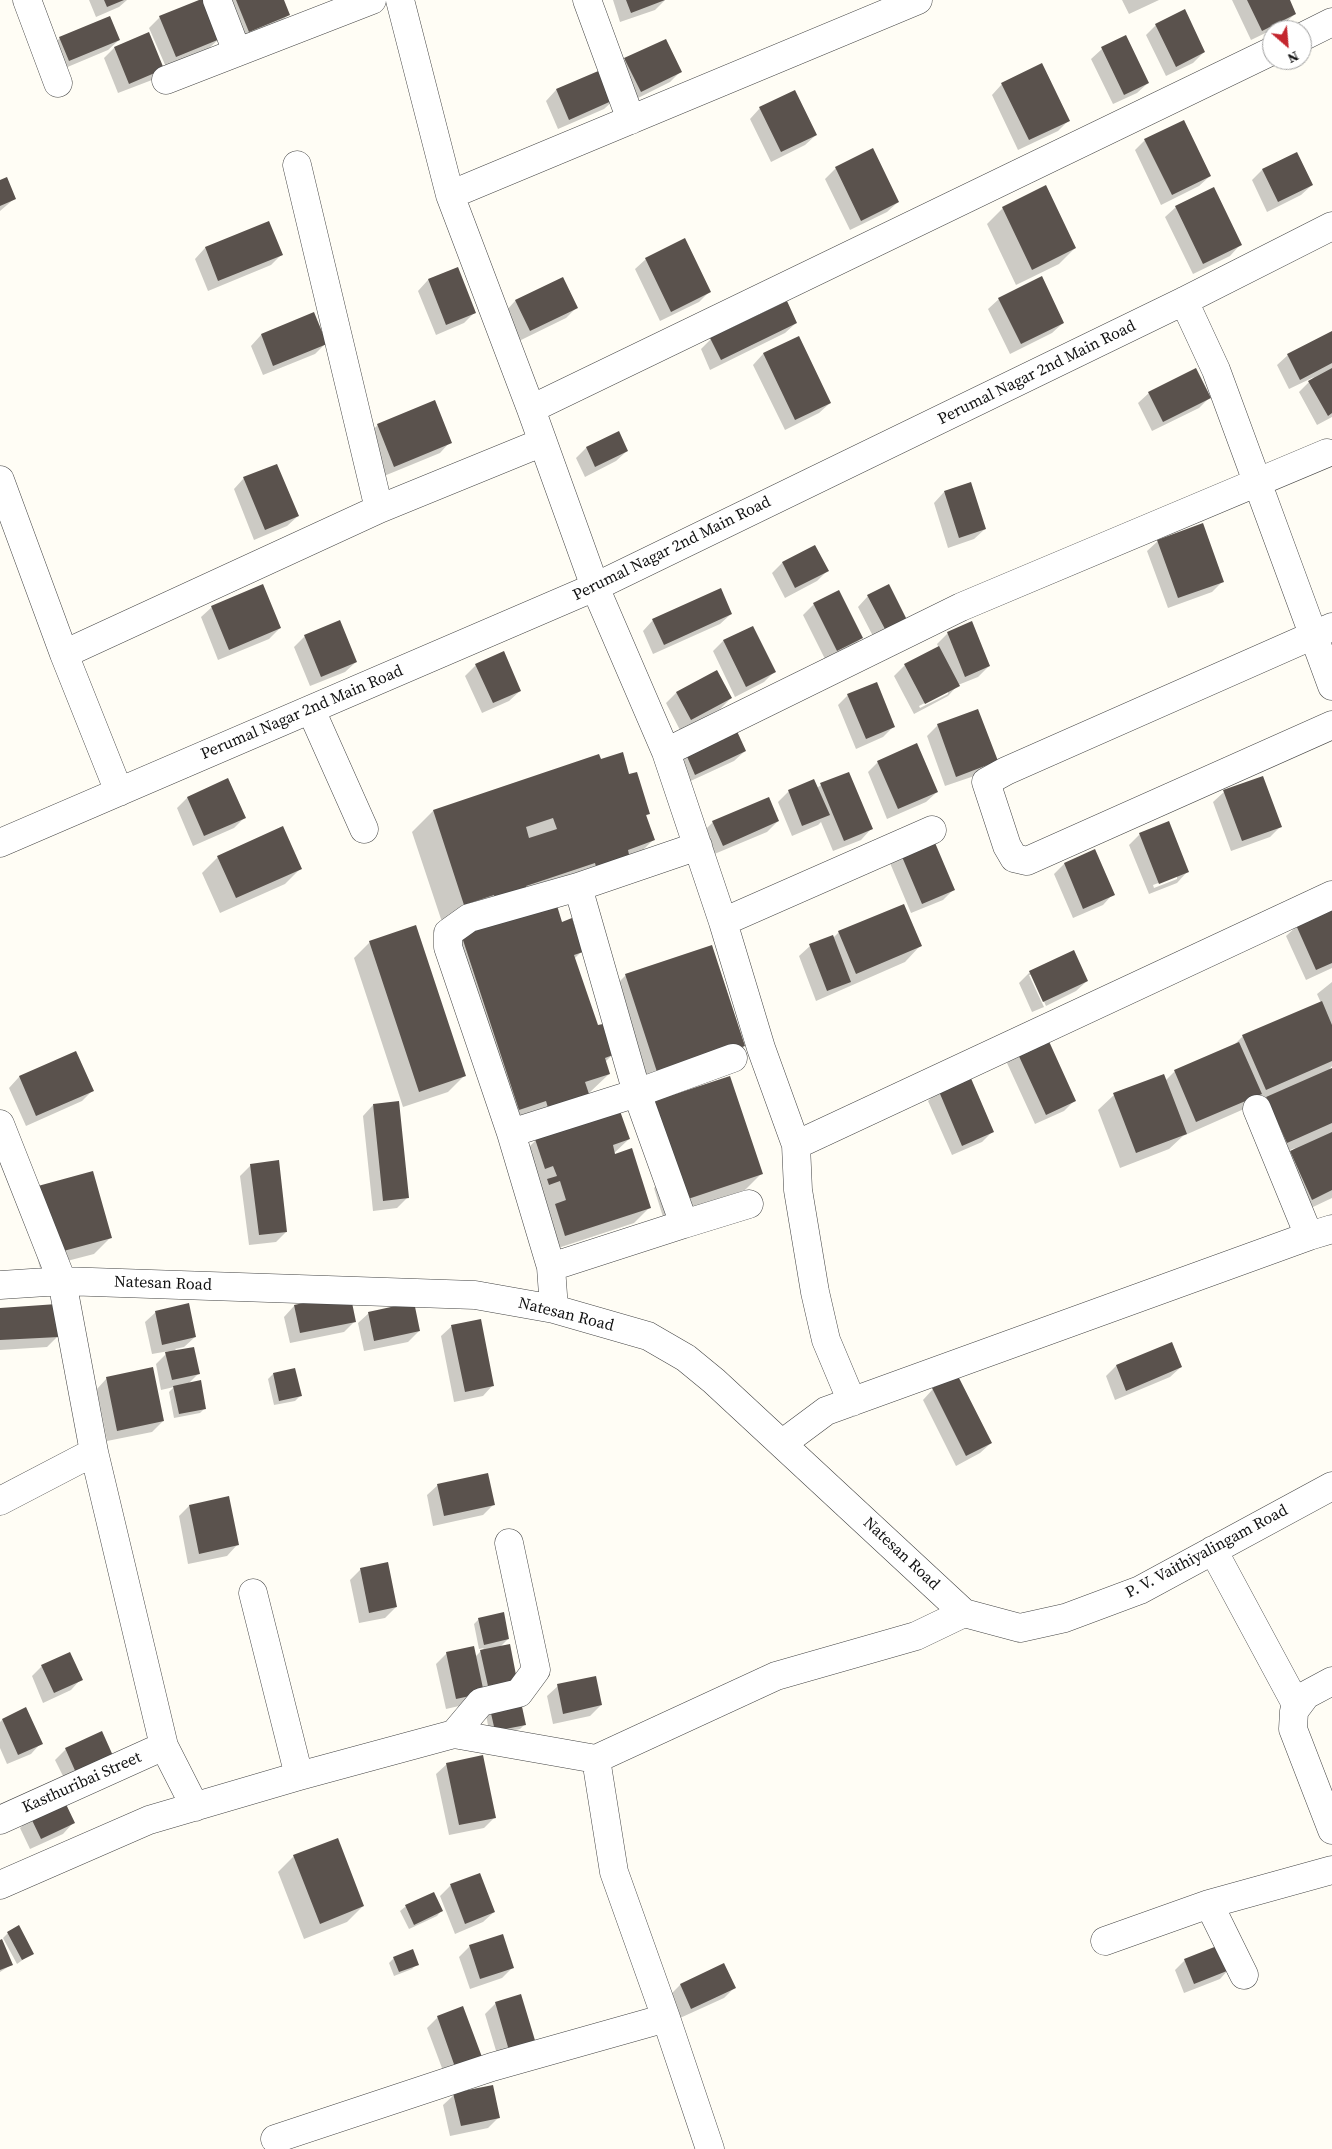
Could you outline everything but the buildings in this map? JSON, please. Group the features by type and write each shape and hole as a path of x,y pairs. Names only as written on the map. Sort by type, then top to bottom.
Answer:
{"street":[{"path":"27,0 58,83"},
{"path":"217,0 238,52"},
{"path":"166,80 372,0"},
{"path":"400,0 450,195 531,409 595,587 666,752 723,922 761,1048 796,1145 798,1190 815,1292 826,1340 852,1402"},
{"path":"588,0 631,120"},
{"path":"450,195 631,120 867,10 918,0"},
{"path":"1312,32 1332,22"},
{"path":"531,409 1262,56"},
{"path":"297,165 379,509"},
{"name":"Perumal Nagar 2nd Main Road","path":"0,843 595,587 1184,301 1332,226"},
{"path":"1184,301 1216,370 1256,482 1322,632 1332,686"},
{"path":"64,654 379,509 543,442"},
{"path":"666,752 961,607 1327,453"},
{"path":"0,480 64,654 119,792"},
{"path":"1322,632 1006,771 986,782 1007,846 1014,858 1027,861 1332,725"},
{"path":"311,710 364,829"},
{"path":"723,922 932,830"},
{"path":"554,1309 551,1267 511,1133 448,947 448,934 469,918 578,887 698,846"},
{"path":"578,887 637,1093 684,1224"},
{"path":"796,1145 1332,895"},
{"path":"511,1133 637,1093 733,1058"},
{"path":"783,1443 826,1411 1321,1232 1257,1109"},
{"path":"0,1124 62,1281 94,1452 164,1746 195,1806"},
{"path":"551,1267 749,1204"},
{"name":"Natesan Road","path":"0,1285 62,1281 475,1295 554,1309 648,1336 686,1358 783,1443 964,1612"},
{"path":"0,1501 94,1452"},
{"name":"P. V. Vaithiyalingam Road","path":"964,1612 1020,1628 1064,1618 1140,1590 1332,1486"},
{"path":"454,1734 481,1702 519,1693 536,1670 509,1543"},
{"path":"1213,1550 1297,1706"},
{"path":"253,1593 299,1776"},
{"path":"0,1885 149,1820 299,1776 454,1734 596,1759 776,1676 916,1636 964,1612"},
{"path":"1332,1681 1306,1694 1294,1711 1293,1729 1332,1830"},
{"name":"Kasthuribai Street","path":"0,1820 164,1746"},
{"path":"596,1759 614,1872 710,2149"},
{"path":"1105,1941 1209,1904 1332,1870"},
{"path":"1209,1904 1244,1975"},
{"path":"275,2139 492,2067 666,2018"}]}
